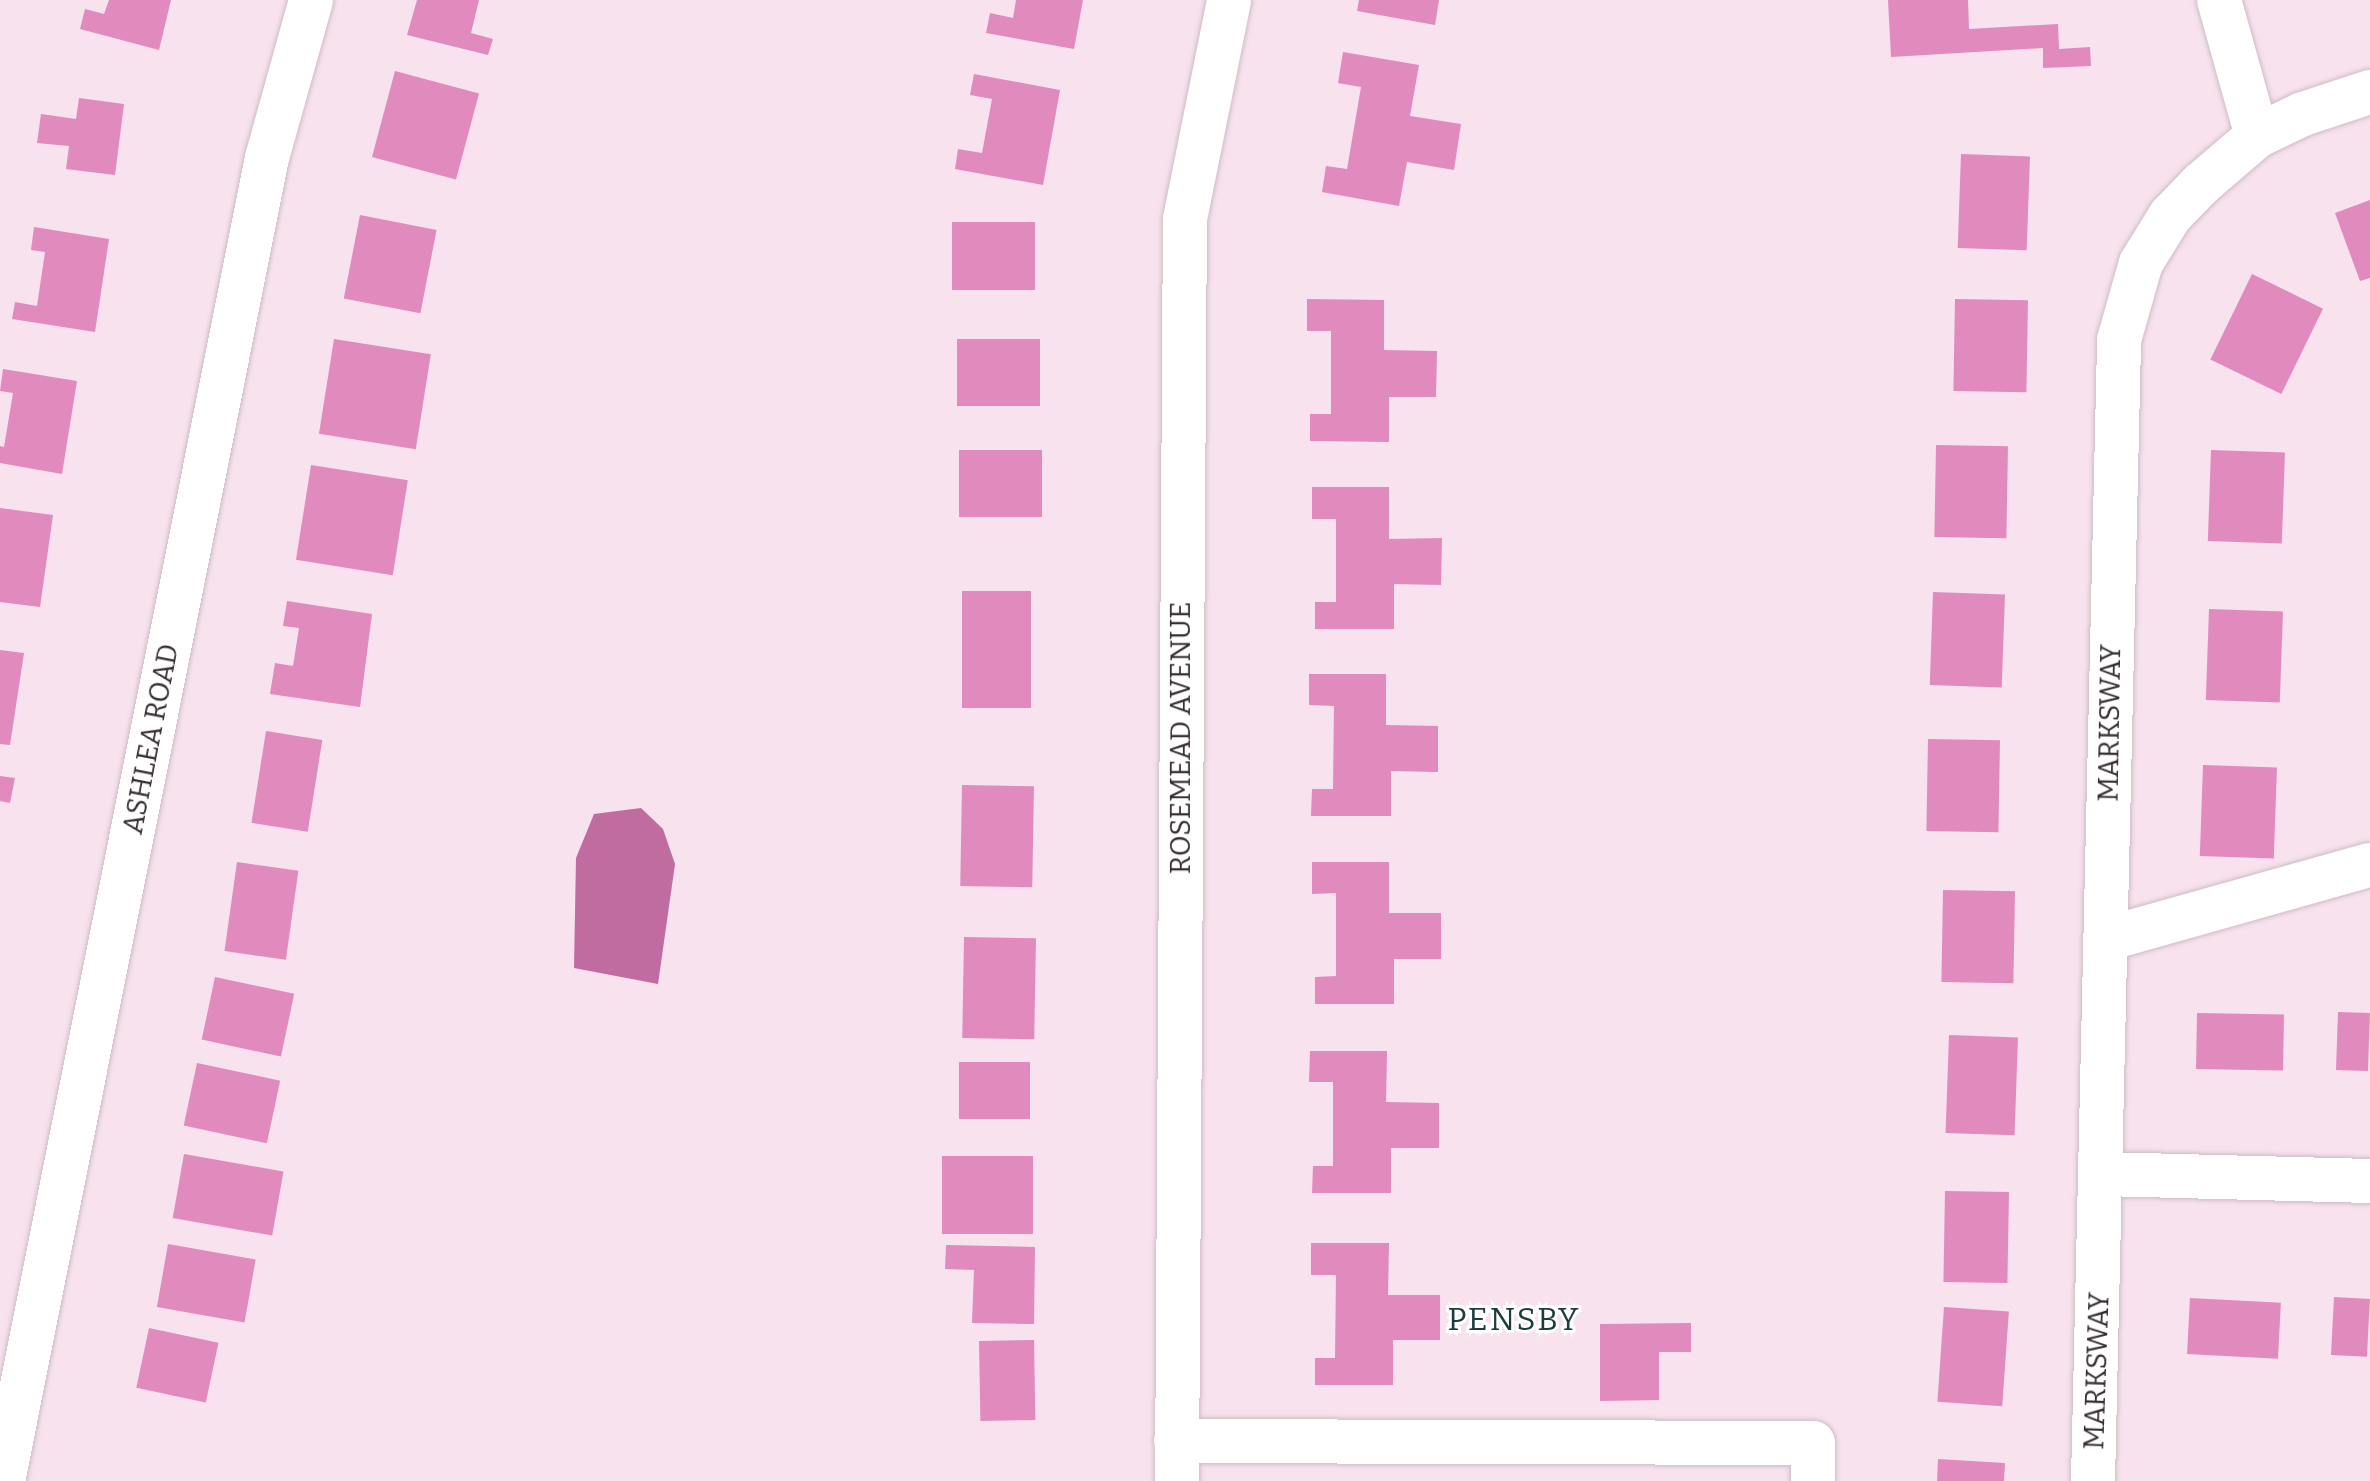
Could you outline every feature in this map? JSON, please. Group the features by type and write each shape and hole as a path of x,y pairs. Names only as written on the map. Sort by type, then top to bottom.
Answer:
{"street":[{"name":"ASHLEA ROAD","path":"3,1481 267,158 311,0"},
{"name":"ROSEMEAD AVENUE","path":"1176,1461 1185,219 1229,0"},
{"path":"2219,0 2257,136"},
{"name":"MARKSWAY","path":"2093,1481 2103,1174 2119,340 2141,263 2170,216 2257,136 2303,114 2370,92"},
{"path":"2106,939 2370,865"},
{"path":"2103,1174 2370,1181"},
{"path":"1176,1461 1813,1462"}],"shaded area":[{"path":"641,808 663,829 675,864 658,984 574,968 576,858 594,814"}],"building":[{"path":"109,0 171,0 159,50 80,29 85,9 104,14"},
{"path":"417,0 479,0 471,33 493,39 488,55 407,35"},
{"path":"1016,0 1083,0 1074,49 986,33 990,13 1013,18"},
{"path":"1359,0 1439,0 1435,25 1357,11"},
{"path":"1888,0 1968,0 1969,29 2058,24 2059,49 2090,47 2091,66 2043,68 2043,48 1891,57"},
{"path":"1343,52 1419,65 1410,116 1461,124 1454,170 1407,162 1399,206 1322,192 1326,166 1347,169 1361,87 1338,83"},
{"path":"395,71 479,94 456,179 372,157"},
{"path":"974,74 1060,90 1043,185 955,169 958,149 982,153 992,99 970,95"},
{"path":"79,98 124,104 115,175 66,169 69,146 37,143 41,114 76,119"},
{"path":"1961,154 2030,156 2027,250 1958,248"},
{"path":"2370,200 2370,278 2360,281 2335,213"},
{"path":"360,215 437,230 420,313 344,298"},
{"path":"952,222 1035,222 1035,290 952,290"},
{"path":"34,227 109,239 95,332 12,319 15,302 37,306 45,252 31,250"},
{"path":"2252,274 2323,309 2281,394 2210,359"},
{"path":"1307,299 1384,300 1384,350 1437,351 1436,397 1389,397 1389,442 1310,441 1310,414 1331,414 1331,331 1307,331"},
{"path":"1955,299 2028,300 2026,392 1953,391"},
{"path":"334,339 431,354 416,449 319,434"},
{"path":"957,339 1040,339 1040,406 957,406"},
{"path":"3,369 77,381 62,474 0,463 0,446 4,447 13,393 0,391"},
{"path":"1936,445 2008,446 2006,538 1934,537"},
{"path":"959,450 1042,450 1042,517 959,517"},
{"path":"2211,450 2285,453 2282,544 2208,541"},
{"path":"311,465 408,480 393,575 296,560"},
{"path":"1312,487 1389,487 1389,539 1442,538 1441,585 1394,584 1394,629 1315,629 1315,602 1336,602 1336,519 1312,519"},
{"path":"0,508 53,515 40,607 0,602"},
{"path":"962,591 1031,591 1031,708 962,708"},
{"path":"1933,592 2005,595 2002,687 1930,685"},
{"path":"287,601 372,614 360,707 270,694 275,663 293,666 299,628 283,626"},
{"path":"2209,609 2283,612 2280,703 2206,700"},
{"path":"0,650 24,653 10,745 0,744"},
{"path":"1309,674 1386,674 1386,725 1438,726 1438,772 1391,771 1391,816 1311,816 1312,789 1333,789 1334,706 1309,705"},
{"path":"266,731 322,740 308,832 251,823"},
{"path":"1928,739 2000,740 1998,832 1926,831"},
{"path":"2203,765 2277,768 2274,859 2200,856"},
{"path":"0,776 15,778 10,803 0,801"},
{"path":"962,785 1034,786 1032,887 960,886"},
{"path":"237,862 298,871 286,960 224,951"},
{"path":"1312,862 1389,862 1389,913 1441,913 1441,959 1394,959 1394,1004 1315,1004 1315,977 1336,976 1336,893 1312,894"},
{"path":"1943,890 2015,891 2013,983 1941,982"},
{"path":"964,937 1036,938 1034,1039 962,1038"},
{"path":"215,977 294,994 281,1056 202,1040"},
{"path":"2338,1012 2370,1013 2368,1071 2336,1070"},
{"path":"2197,1013 2284,1015 2283,1071 2196,1069"},
{"path":"1949,1035 2018,1037 2015,1135 1946,1133"},
{"path":"1310,1051 1387,1051 1386,1102 1439,1103 1439,1148 1391,1148 1391,1193 1312,1193 1313,1166 1333,1166 1333,1082 1309,1082"},
{"path":"959,1062 1030,1062 1030,1119 959,1119"},
{"path":"197,1063 280,1081 267,1143 184,1126"},
{"path":"184,1154 283,1172 272,1236 173,1218"},
{"path":"942,1156 1033,1156 1033,1234 942,1234"},
{"path":"1945,1191 2009,1192 2007,1283 1943,1282"},
{"path":"1311,1243 1389,1243 1388,1295 1440,1295 1440,1340 1393,1340 1393,1385 1315,1385 1315,1358 1335,1358 1336,1275 1311,1275"},
{"path":"168,1244 256,1259 245,1322 157,1307"},
{"path":"946,1245 1035,1247 1034,1324 972,1323 974,1270 945,1269"},
{"path":"2334,1297 2370,1299 2367,1357 2331,1355"},
{"path":"2190,1298 2281,1303 2278,1359 2187,1354"},
{"path":"1944,1307 2009,1312 2002,1406 1937,1402"},
{"path":"1691,1323 1691,1352 1659,1352 1659,1400 1600,1401 1600,1324"},
{"path":"149,1328 218,1343 206,1402 136,1388"},
{"path":"1034,1340 1035,1420 980,1421 979,1341"},
{"path":"1938,1459 2005,1463 2004,1481 1937,1481"}],"district":[{"name":"PENSBY","path":"1514,1319"}]}
